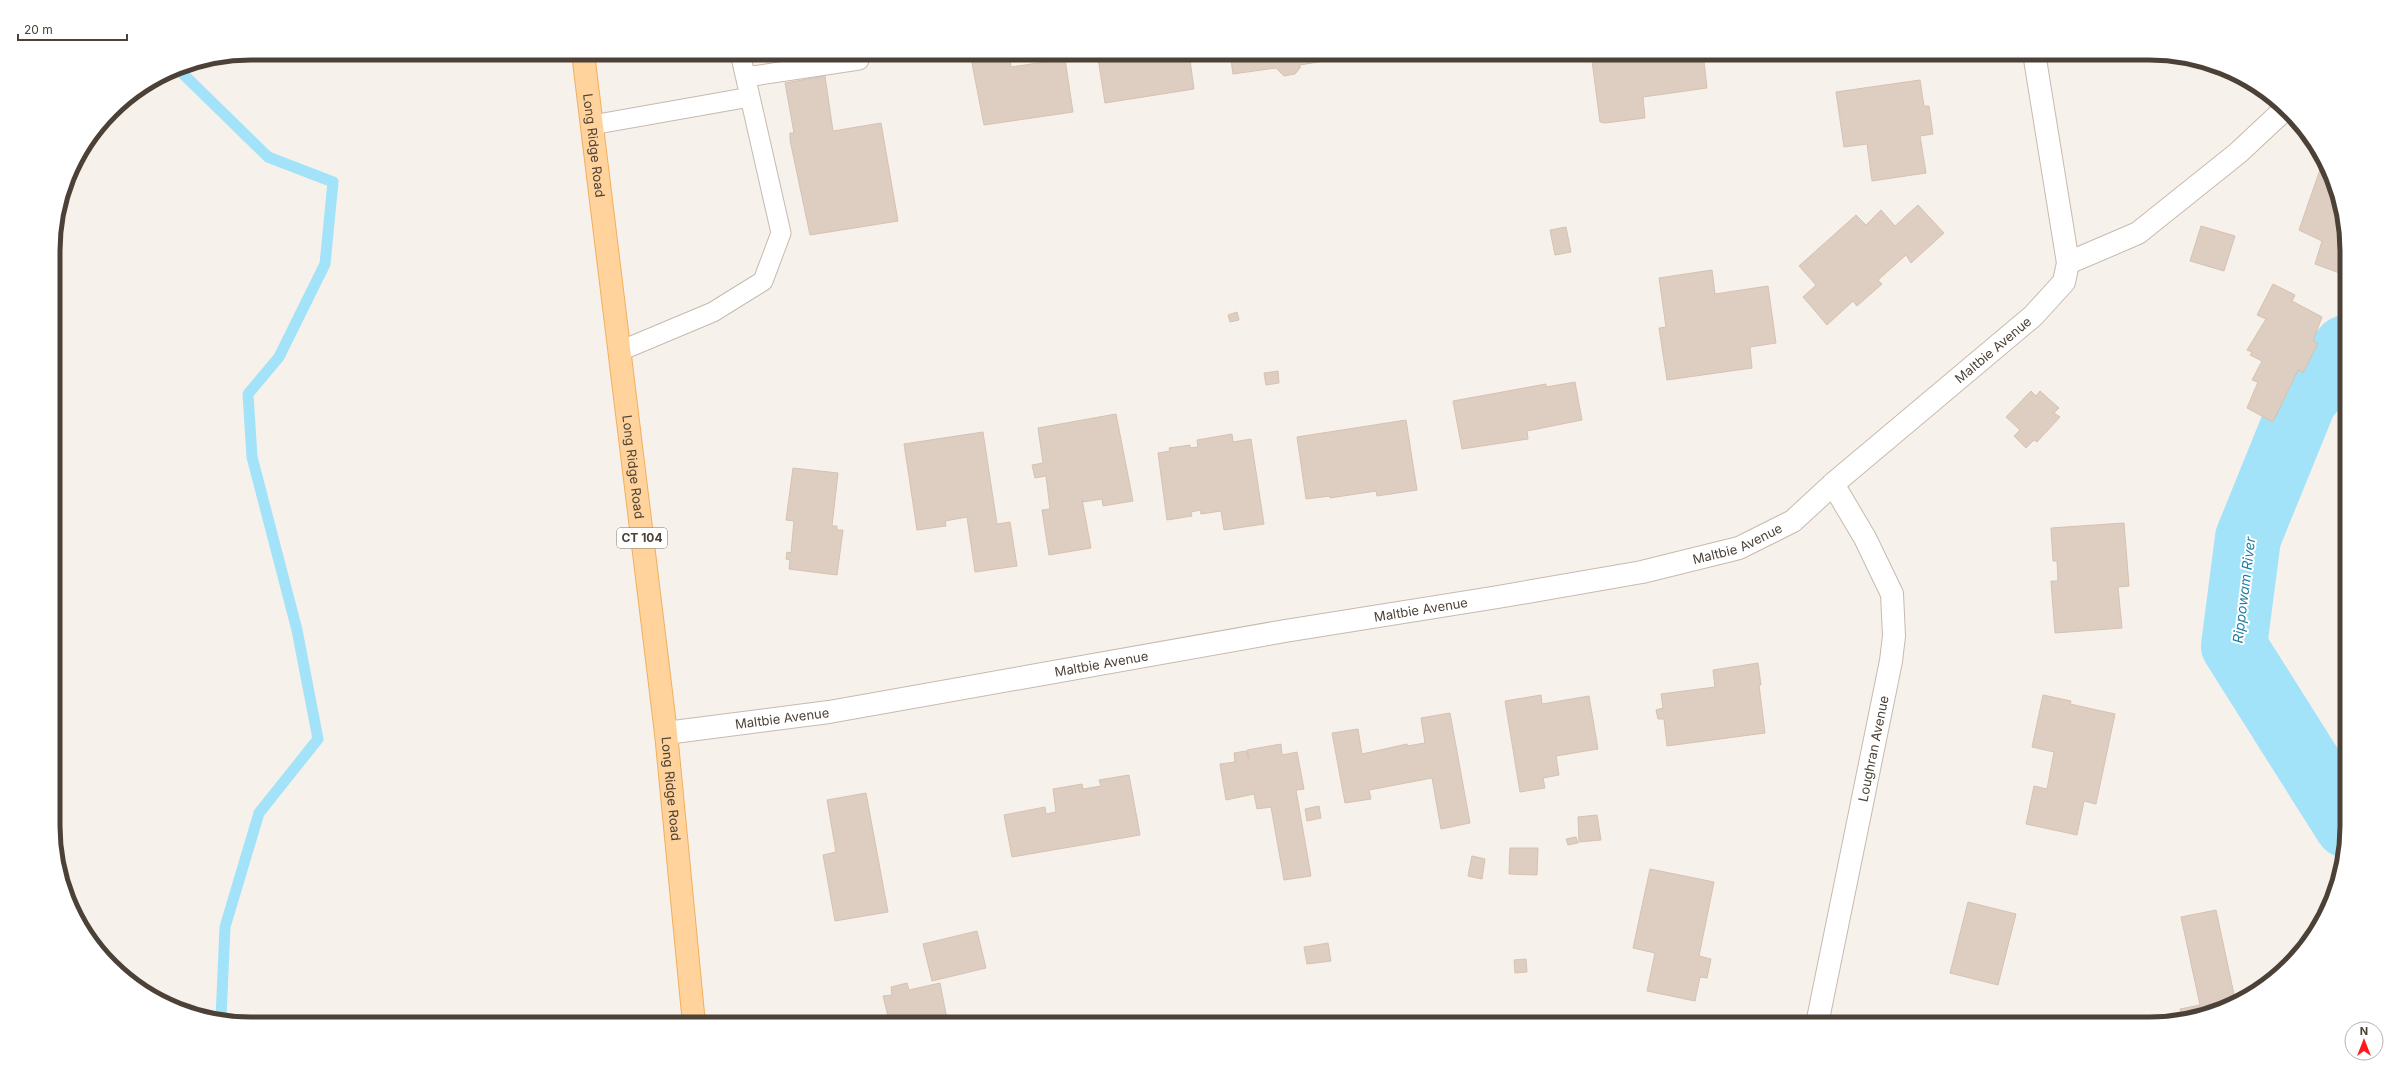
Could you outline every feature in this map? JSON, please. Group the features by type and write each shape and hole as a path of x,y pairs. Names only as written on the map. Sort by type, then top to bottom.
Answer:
{"main road":[{"name":"Long Ridge Road","path":"584,60 666,733 693,1017"}],"street":[{"name":"Maltbie Avenue","path":"666,733 829,712 1277,632 1498,597 1642,572 1739,548 1793,521 1833,484 2033,316 2064,282 2068,262 2035,60"},
{"path":"2068,262 2138,233 2238,153 2281,113"},
{"name":"Loughran Avenue","path":"1818,1017 1891,661 1894,636 1892,594 1865,538 1833,484"}],"lane":[{"path":"620,351 714,312 763,281 781,233 742,60"},
{"path":"746,77 859,60"},
{"path":"592,125 750,97"}],"building":[{"path":"971,60 1010,60 1011,67 1065,60 1073,112 984,125"},
{"path":"1098,60 1190,60 1194,89 1105,103"},
{"path":"1231,60 1330,60 1300,65 1300,68 1295,74 1284,76 1276,68 1233,74"},
{"path":"1592,60 1704,60 1707,88 1643,97 1645,118 1605,123 1600,122"},
{"path":"825,76 833,131 881,123 898,221 810,235 790,140 790,133 794,133 785,83"},
{"path":"1920,80 1924,106 1929,106 1933,134 1920,136 1926,173 1872,181 1867,144 1844,147 1836,92"},
{"path":"2321,168 2330,190 2336,214 2340,239 2340,273 2315,264 2322,241 2299,230"},
{"path":"1918,205 1944,233 1911,263 1906,255 1878,280 1882,284 1857,306 1853,301 1827,325 1803,297 1816,285 1799,266 1856,215 1866,225 1881,210 1895,226"},
{"path":"2201,226 2235,236 2224,271 2190,261"},
{"path":"1566,227 1571,252 1555,255 1550,230"},
{"path":"1712,270 1715,294 1768,286 1776,343 1750,347 1752,368 1667,380 1659,328 1666,327 1659,278"},
{"path":"2273,284 2295,295 2292,301 2322,317 2313,341 2318,343 2303,373 2298,370 2273,422 2247,408 2258,382 2252,380 2262,361 2250,355 2252,352 2247,350 2266,319 2257,315"},
{"path":"1237,312 1239,320 1230,322 1228,315"},
{"path":"1278,371 1279,383 1266,385 1264,373"},
{"path":"1575,382 1582,420 1527,431 1528,439 1462,449 1453,401 1546,384 1546,387"},
{"path":"2031,391 2036,396 2040,391 2059,408 2054,413 2060,417 2037,442 2034,440 2026,448 2014,436 2020,430 2006,417"},
{"path":"1116,414 1133,501 1103,506 1102,499 1083,502 1082,499 1091,548 1049,555 1042,510 1050,509 1046,476 1035,478 1032,465 1043,463 1038,428"},
{"path":"1406,420 1417,490 1377,496 1376,491 1330,498 1330,496 1306,499 1297,437"},
{"path":"983,432 997,524 1010,522 1017,566 975,572 967,517 945,521 946,526 917,530 904,444"},
{"path":"1232,434 1233,442 1251,439 1264,524 1224,530 1221,511 1201,514 1200,510 1191,512 1192,516 1167,520 1158,453 1170,451 1169,448 1190,445 1190,448 1198,447 1197,440"},
{"path":"793,468 838,473 832,526 837,526 837,530 843,530 837,575 789,569 790,560 786,559 787,552 791,553 794,521 786,520"},
{"path":"2124,523 2129,586 2118,587 2122,628 2055,633 2051,581 2058,581 2057,561 2053,561 2051,528"},
{"path":"1758,663 1765,733 1667,746 1664,719 1658,719 1656,710 1663,708 1661,694 1715,687 1713,670"},
{"path":"1541,695 1542,704 1589,696 1598,749 1556,756 1559,775 1543,778 1545,788 1520,792 1505,701"},
{"path":"2043,695 2071,701 2070,704 2115,714 2096,804 2084,801 2077,835 2026,824 2034,786 2047,789 2054,752 2032,747"},
{"path":"1450,713 1470,823 1441,829 1432,778 1369,790 1371,799 1345,803 1332,733 1358,729 1362,754 1407,744 1407,746 1425,743 1421,718"},
{"path":"1281,744 1282,755 1297,752 1304,789 1296,790 1311,876 1284,880 1271,807 1257,809 1254,794 1226,800 1220,764 1235,762 1234,753 1246,751 1249,759 1247,750"},
{"path":"1129,775 1140,835 1012,857 1004,815 1045,807 1046,814 1056,812 1053,789 1082,784 1083,789 1101,786 1099,780"},
{"path":"866,793 888,912 835,921 823,855 836,852 827,800"},
{"path":"1319,806 1321,818 1307,821 1305,809"},
{"path":"1597,815 1601,840 1579,842 1578,817"},
{"path":"1576,837 1578,843 1568,845 1566,839"},
{"path":"1510,848 1538,848 1537,875 1509,874"},
{"path":"1472,856 1485,859 1482,879 1468,876"},
{"path":"1650,869 1714,882 1699,956 1711,959 1707,978 1700,977 1695,1001 1647,991 1655,953 1633,948"},
{"path":"1968,902 2016,914 1998,985 1950,973"},
{"path":"2216,910 2234,996 2210,1007 2181,1014 2180,1009 2200,1005 2181,917"},
{"path":"977,931 986,968 932,981 923,944"},
{"path":"1328,943 1331,961 1307,964 1304,947"},
{"path":"1526,959 1527,972 1515,973 1514,960"},
{"path":"907,983 909,990 940,983 947,1017 888,1017 883,996 892,995 891,987"}],"waterway":[{"path":"182,73 268,157 333,182 325,264 279,357 248,394 252,457 297,630 318,739 259,813 225,927 221,1014"},
{"name":"Rippowam River","path":"2340,355 2304,400 2248,538 2234,646 2340,814"}]}
